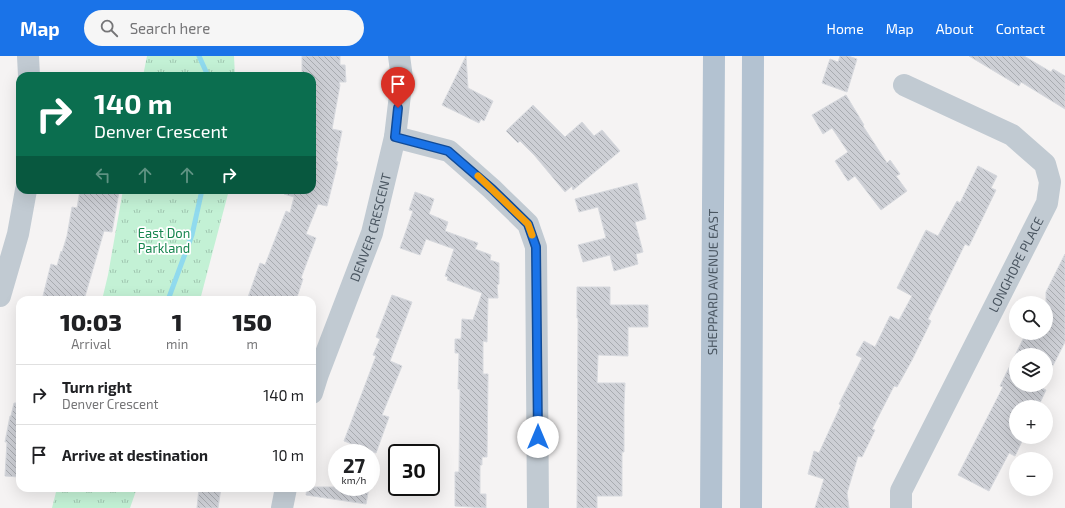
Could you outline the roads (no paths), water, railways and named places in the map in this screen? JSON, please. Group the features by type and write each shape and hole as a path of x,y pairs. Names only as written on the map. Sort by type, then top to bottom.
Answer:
{"main road":[{"name":"SHEPPARD AVENUE EAST","path":"711,508 714,56"},
{"path":"751,508 754,56"}],"street":[{"path":"28,56 29,72"},
{"name":"DENVER CRESCENT","path":"316,380 372,233 395,137 402,78 399,56"},
{"name":"LONGHOPE PLACE","path":"901,508 901,491 1047,204 1050,182 1045,164 1012,135 904,85"},
{"path":"395,137 448,151 492,189 528,224 536,247 538,508"},
{"path":"0,296 18,234 25,194"},
{"path":"282,508 285,492"}],"waterway":[{"path":"199,56 206,72"},
{"path":"169,296 192,235 201,194"}],"park label":[{"name":"East Don Parkland","path":"164,240"}]}
